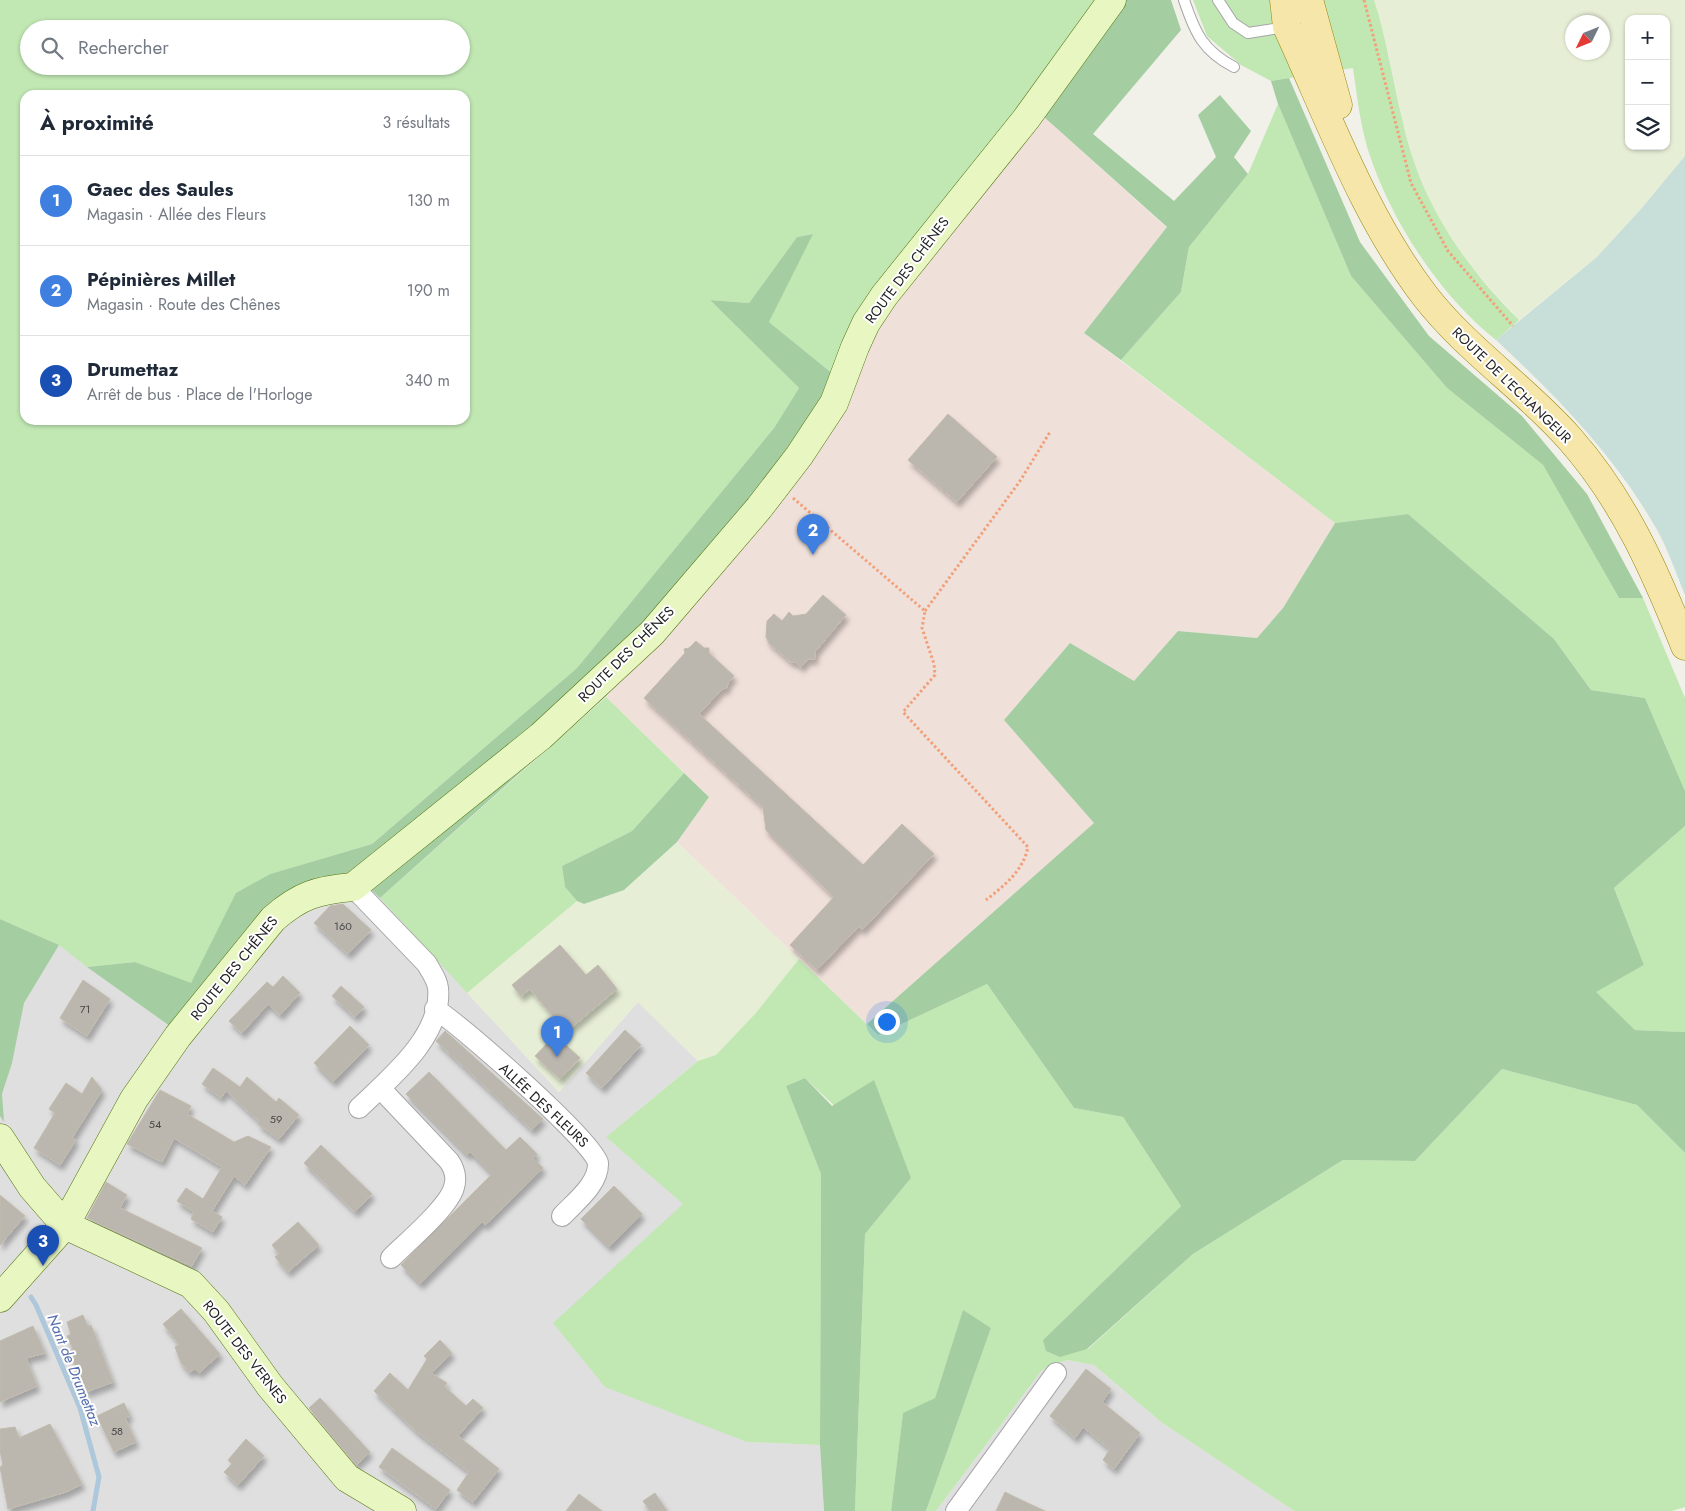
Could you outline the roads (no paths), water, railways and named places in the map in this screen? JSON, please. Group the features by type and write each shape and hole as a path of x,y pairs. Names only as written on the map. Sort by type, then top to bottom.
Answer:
{"main road":[{"path":"1268,0 1299,15"},
{"name":"ROUTE DE L'ECHANGEUR","path":"1299,15 1358,181 1397,256 1431,303 1470,347 1562,431 1601,478 1639,539 1685,646"}],"street":[{"name":"ROUTE DES CHÊNES","path":"2,1294 65,1225 134,1099 178,1036 273,919 288,905 318,891 353,887 541,736 652,633 778,484 799,456 834,403 866,323 884,296 1026,119 1112,0"},
{"path":"353,887 426,964 435,977 438,989 435,1009 416,1050 359,1108"},
{"name":"ALLÉE DES FLEURS","path":"435,1009 470,1036 545,1104 596,1156 598,1168 594,1180 562,1216"},
{"path":"380,1088 449,1160 454,1172 455,1186 448,1199 391,1258"},
{"path":"0,1138 32,1187 65,1225"},
{"name":"ROUTE DES VERNES","path":"65,1225 190,1284 216,1311 270,1386 347,1478 402,1511"},
{"path":"956,1511 1056,1373"}],"lane":[{"path":"1184,0 1192,25 1204,45 1212,54 1234,66"},
{"path":"1218,0 1233,23 1248,33 1299,15"}],"waterway":[{"name":"Nant de Drumettaz","path":"31,1297 80,1408 99,1477 93,1511"}],"place":[{"name":"Pépinières Millet","path":"813,555"},
{"name":"Gaec des Saules","path":"557,1057"},
{"name":"Drumettaz","path":"43,1266"}]}
